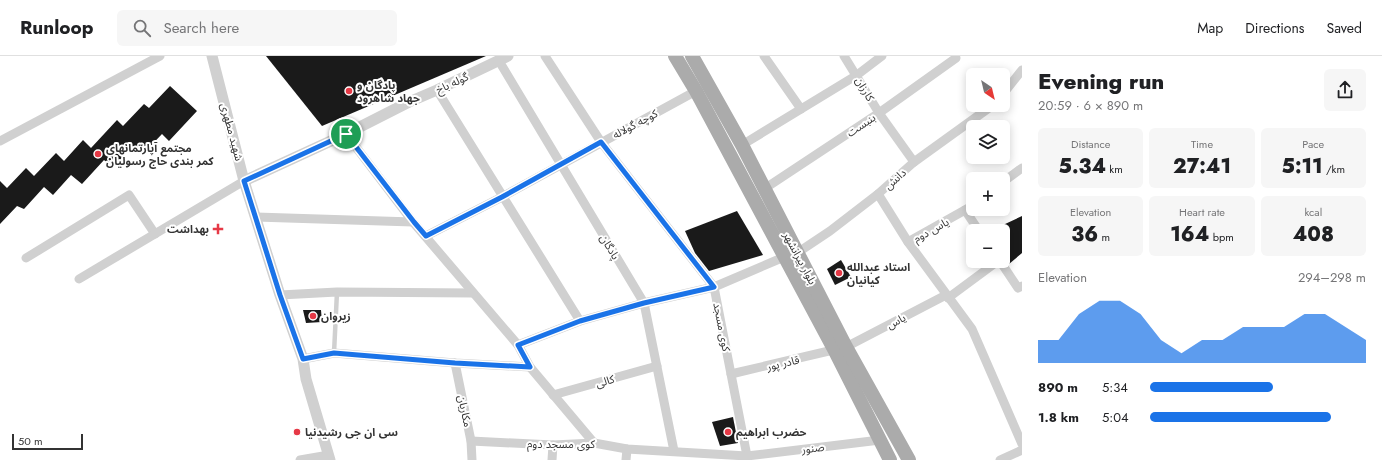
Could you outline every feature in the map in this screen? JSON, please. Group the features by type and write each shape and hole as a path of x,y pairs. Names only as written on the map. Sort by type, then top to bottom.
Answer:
{"main road":[{"name":"بلوار پیرانشهر","path":"675,56 696,91 784,257 909,460"},
{"name":"بلوار پیرانشهر","path":"692,56 742,145 797,253 890,460"}],"street":[{"path":"0,141 160,56"},
{"name":"شهید مطهری","path":"212,56 244,181 280,295 303,359 306,379 330,457"},
{"name":"کوی مسجد","path":"545,56 601,142 714,287 746,458"},
{"path":"764,56 801,109"},
{"name":"کارزان","path":"844,56 879,113 914,162"},
{"path":"742,145 857,75 882,56"},
{"name":"گوله باخ","path":"244,181 504,58"},
{"name":"پادگان","path":"504,58 560,165 644,303 674,451"},
{"name":"بنبست","path":"764,189 879,113 956,58"},
{"path":"1010,85 1022,70"},
{"path":"437,90 580,321"},
{"name":"کوچه گولاله","path":"426,236 502,197 696,91"},
{"name":"دانش","path":"797,253 830,231 878,194 914,162 983,112"},
{"path":"346,134 414,222 518,345 530,367 594,443"},
{"path":"1010,177 1022,168"},
{"path":"79,280 244,181"},
{"path":"878,194 908,242 972,329 1022,444"},
{"path":"26,258 129,195 155,234"},
{"path":"965,210 974,224"},
{"name":"یاس دوم","path":"908,242 965,210"},
{"path":"256,217 414,222"},
{"path":"518,345 580,321 644,303 714,287 784,257"},
{"name":"یاس","path":"841,349 947,296 989,268"},
{"path":"1004,268 1018,288 1022,286"},
{"path":"280,295 337,292 473,293"},
{"name":"قادر پور","path":"731,374 841,349"},
{"path":"303,359 334,353 455,363 530,367"},
{"name":"مکاریان","path":"455,363 472,441 472,460"},
{"name":"کالی","path":"553,395 657,366"},
{"name":"صنور","path":"746,458 880,440"},
{"name":"کوی مسجد دوم","path":"472,441 553,445 594,443 627,449 674,451 746,458"},
{"path":"552,460 553,445"},
{"path":"626,460 627,449"},
{"path":"1000,460 1022,450"},
{"path":"300,460 330,457"}],"lane":[{"path":"334,353 337,292"}],"building":[{"name":"پادگان و جهاد شاهرود","path":"266,56 486,56 322,126"},
{"name":"مجتمع آپارتمانهای کمر بندی حاج رسولیان","path":"170,86 197,111 169,141 162,134 142,155 132,146 113,168 104,160 82,184 71,175 53,195 44,187 24,209 17,206 0,224 0,181 7,188 26,168 34,176 56,153 64,161 83,140 91,148 117,120 123,126 144,104 149,108"},
{"path":"737,211 763,255 709,271 695,253 685,231"},
{"path":"1022,216 1022,253 1010,263 1010,224 1005,224"},
{"name":"استاد عبدالله کیانیان","path":"841,260 851,277 835,285 827,269"},
{"name":"زیروان","path":"303,310 321,310 322,322 306,323"},
{"name":"حضرب ابراهیم","path":"733,417 738,443 720,446 712,422"}],"place":[{"name":"پادگان و جهاد شاهرود","path":"349,91"},
{"name":"مجتمع آپارتمانهای کمر بندی حاج رسولیان","path":"98,154"},
{"name":"بهداشت","path":"218,229"},
{"name":"استاد عبدالله کیانیان","path":"839,273"},
{"name":"زیروان","path":"313,316"},
{"name":"سی ان جی رشیدنیا","path":"297,432"},
{"name":"حضرب ابراهیم","path":"728,432"}],"route":[{"path":"346,134 426,236 502,197 601,142 714,287 644,303 580,321 518,345 530,367 455,363 334,353 303,359 280,295 244,181 346,134"}]}
